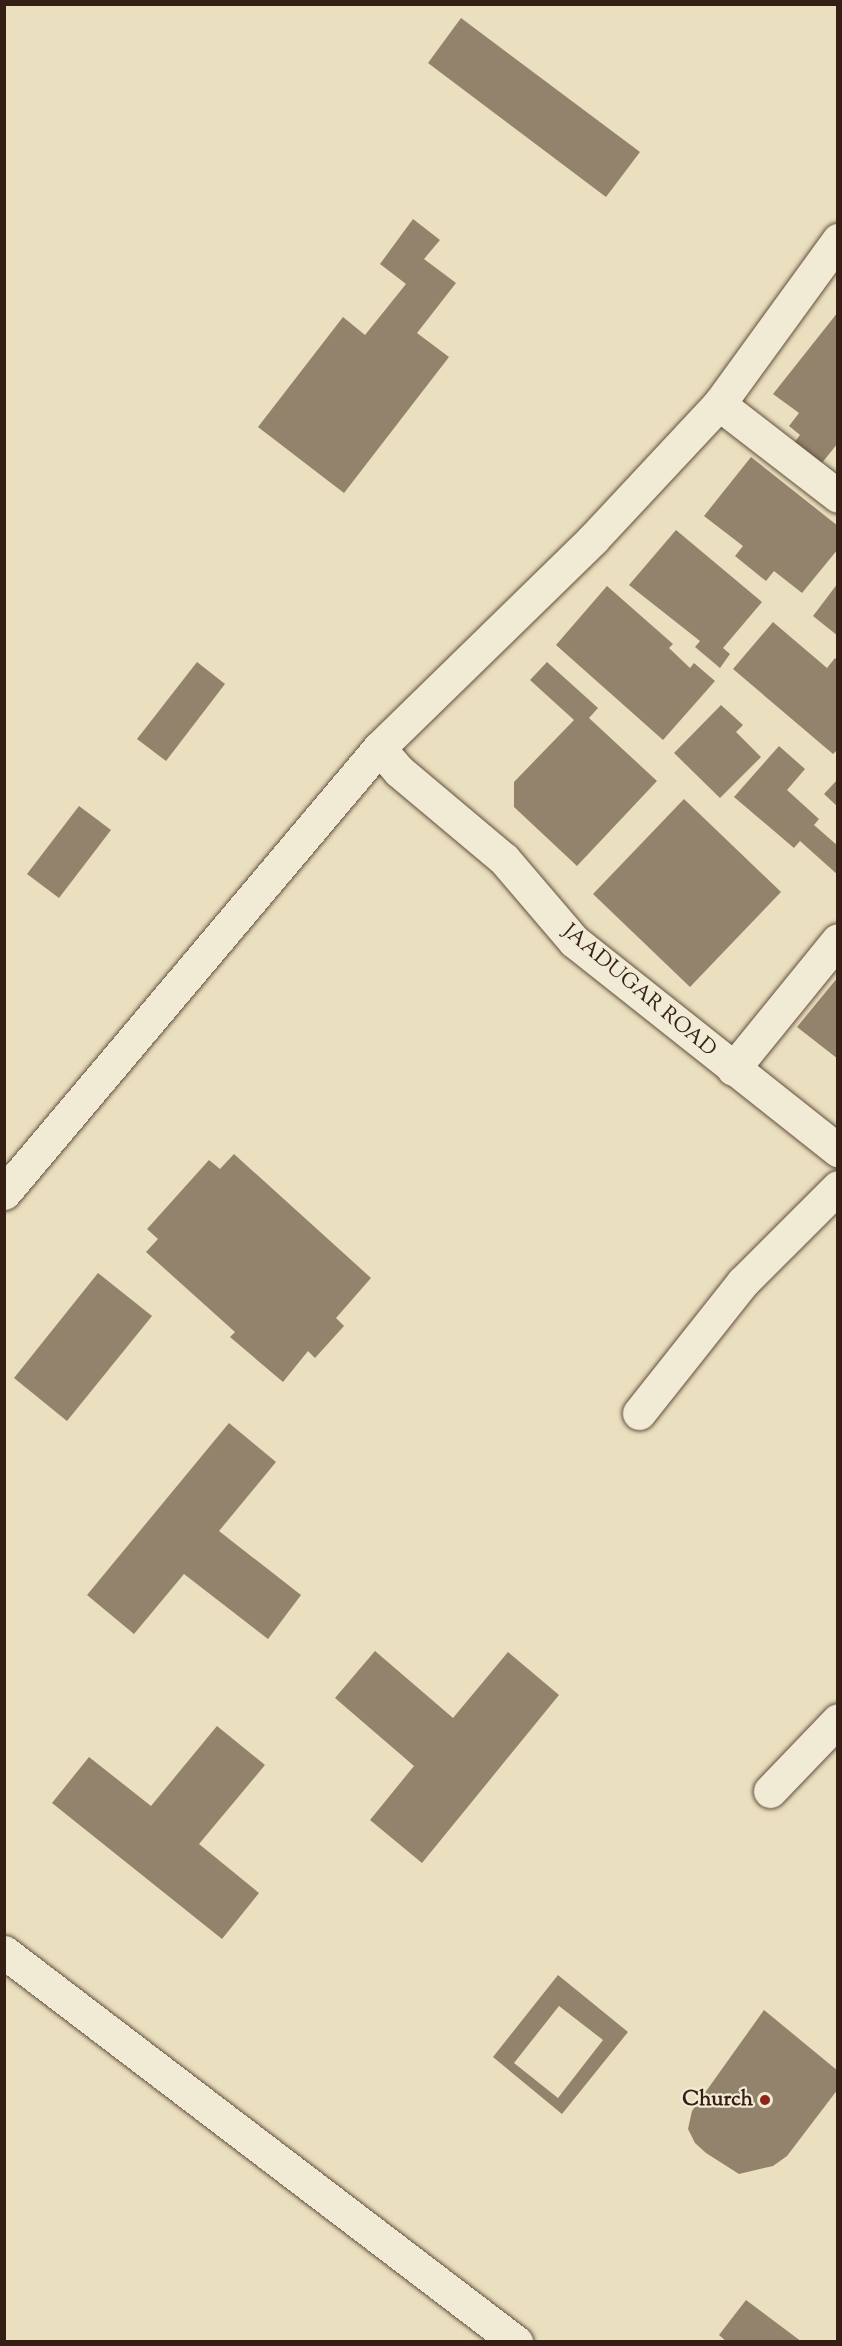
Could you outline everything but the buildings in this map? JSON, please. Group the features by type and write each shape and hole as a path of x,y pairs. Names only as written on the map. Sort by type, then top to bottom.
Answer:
{"street":[{"path":"4,1193 389,759 719,404 837,240"},
{"path":"719,404 837,496"},
{"name":"JAADUGAR ROAD","path":"389,759 504,859 574,941 837,1150"},
{"path":"733,1069 837,939"},
{"path":"639,1413 743,1282 837,1187"},
{"path":"770,1791 837,1720"},
{"path":"4,1952 516,2342"}],"place":[{"name":"Church","path":"765,2100"}]}
